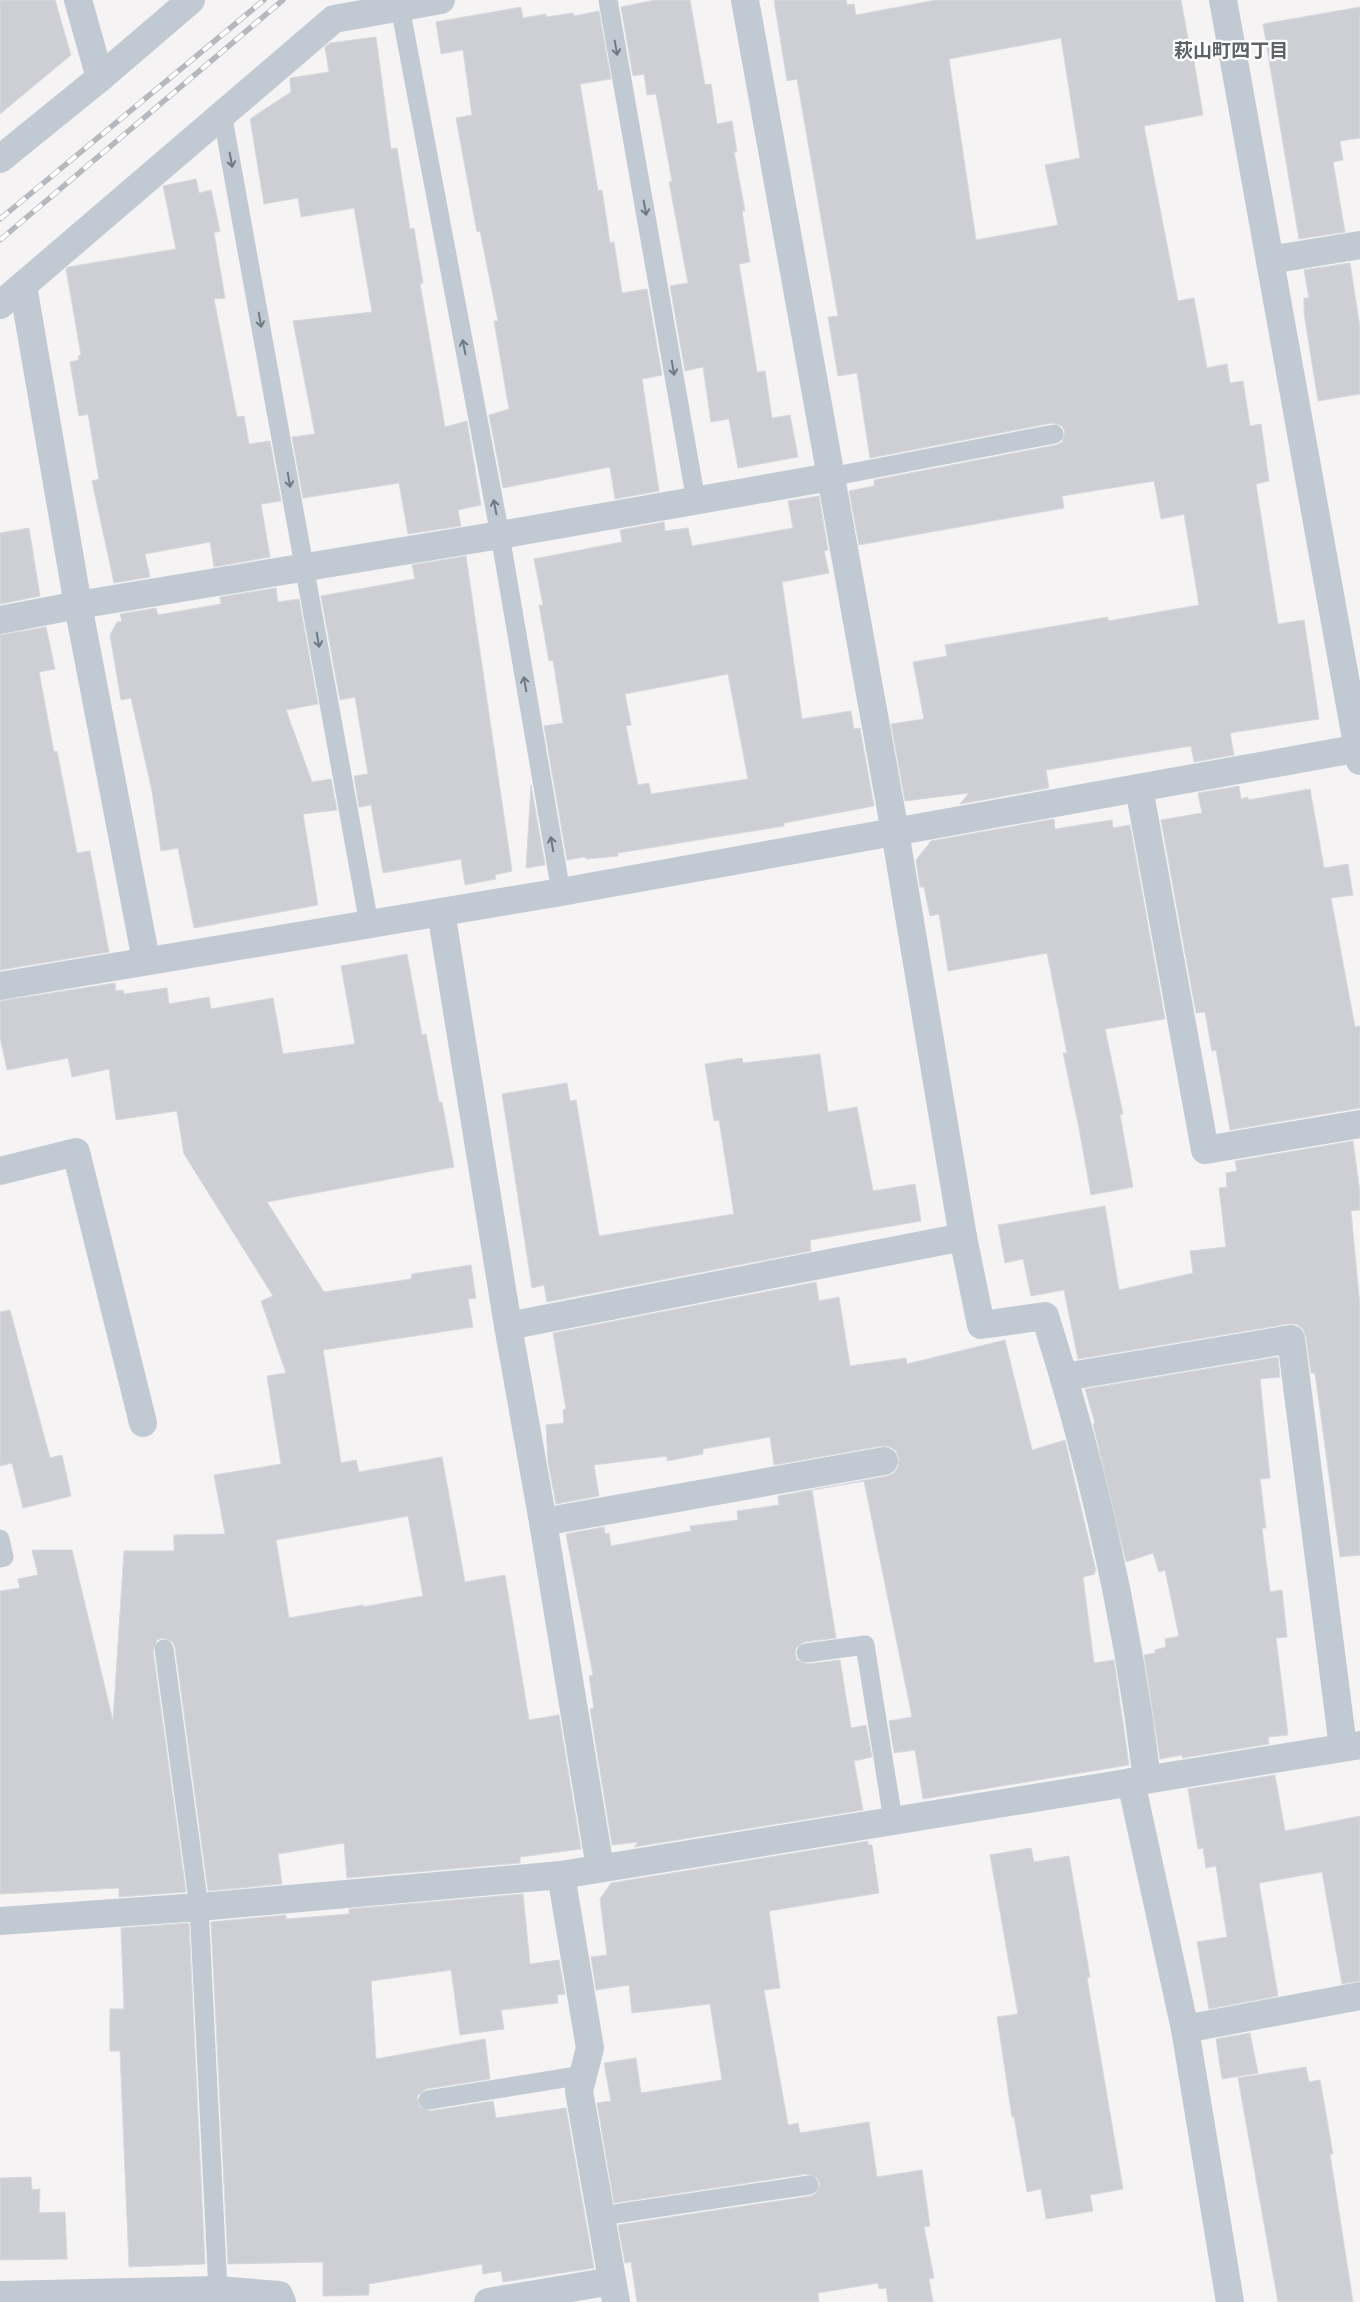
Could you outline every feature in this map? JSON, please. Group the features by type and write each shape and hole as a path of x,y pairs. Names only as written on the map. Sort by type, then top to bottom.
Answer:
{"street":[{"path":"78,0 100,78"},
{"path":"0,159 100,78 191,0"},
{"path":"0,305 222,112 334,19 441,0"},
{"path":"745,0 895,832 963,1237 981,1325 1045,1316 1064,1376 1114,1572 1139,1781 1184,2029 1230,2302"},
{"path":"0,986 146,960 561,892 1140,788 1359,752 1223,0"},
{"path":"1270,260 1360,245"},
{"path":"23,286 78,605 146,960"},
{"path":"0,620 78,605 500,535 830,477"},
{"path":"1140,788 1205,1150 1360,1124"},
{"path":"441,912 508,1326 543,1522 600,1868"},
{"path":"0,1171 76,1152 143,1423"},
{"path":"508,1326 963,1237"},
{"path":"0,1921 198,1907 561,1875 1352,1746 1291,1339 1064,1376"},
{"path":"543,1522 884,1461"},
{"path":"488,2302 614,2291 579,2091 590,2048 561,1875"},
{"path":"1184,2029 1360,1996"},
{"path":"0,2295 218,2290 279,2296 282,2302"}],"lane":[{"path":"608,0 696,501"},
{"path":"400,7 500,535 561,892"},
{"path":"222,112 369,924"},
{"path":"830,477 1054,434"},
{"path":"0,1539 4,1557 0,1558"},
{"path":"806,1653 865,1645 893,1820"},
{"path":"164,1648 198,1907 218,2290"},
{"path":"428,2100 583,2075"},
{"path":"601,2216 809,2185"}],"building":[{"path":"0,0 55,0 71,55 0,114"},
{"path":"655,0 690,0 705,85 711,84 717,124 732,121 737,152 734,152 745,211 742,211 750,262 739,264 757,372 765,371 772,418 790,415 798,457 738,468 729,419 711,422 703,367 685,371 670,286 688,283 669,182 672,181 656,94 647,95 644,74 633,76 621,7"},
{"path":"774,0 846,0 847,5 854,4 856,15 936,0 1181,0 1203,115 1144,126 1178,301 1194,298 1207,368 1227,364 1230,383 1243,381 1250,426 1261,424 1269,481 1256,484 1278,624 1304,620 1319,719 1230,733 1234,755 1194,762 1191,746 1046,770 1049,788 960,804 969,793 905,801 891,724 924,719 913,662 947,656 945,645 1108,617 1108,621 1199,605 1184,514 1161,519 1154,481 1062,496 1064,508 859,545 849,491 874,486 874,480 1056,445 1062,442 1065,432 1062,426 1052,423 870,458 857,373 838,376 828,317 838,316 797,79 787,81","holes":["1061,38 1080,158 1045,165 1058,225 976,240 949,59"]},
{"path":"521,7 523,18 546,14 546,17 573,13 574,16 599,11 611,79 580,84 598,191 602,190 610,243 614,242 622,293 647,289 662,375 642,379 659,491 615,499 610,467 503,488 489,415 509,409 494,321 498,321 480,231 477,232 456,118 472,115 463,50 441,54 436,22"},
{"path":"1360,7 1360,138 1340,141 1343,160 1333,162 1345,232 1299,239 1263,24"},
{"path":"376,37 391,149 397,148 410,229 414,228 423,283 420,284 445,427 467,421 481,505 458,510 461,526 408,534 399,483 303,498 292,437 315,434 293,321 372,312 354,208 301,217 298,198 264,204 250,119 291,92 290,78 329,72 325,47 330,43"},
{"path":"196,179 199,193 211,190 220,231 214,233 225,298 214,299 237,417 244,416 249,444 270,441 281,501 261,504 270,557 214,567 210,542 145,554 150,577 114,583 92,481 99,479 88,414 79,416 70,362 79,360 78,356 81,355 66,269 68,267 176,249 163,186"},
{"path":"1350,263 1360,328 1360,394 1318,401 1304,313 1304,298 1309,298 1304,270"},
{"path":"819,496 828,550 824,551 829,573 782,582 802,719 851,711 854,729 860,728 874,806 784,823 784,826 618,853 618,856 587,859 584,857 567,860 544,726 563,723 553,660 549,661 539,605 543,605 534,559 622,542 620,530 664,522 665,531 688,528 692,546 793,528 788,501","holes":["728,674 748,779 651,794 649,783 638,785 626,726 631,725 625,694"]},
{"path":"29,528 40,596 0,604 0,533"},
{"path":"466,556 512,871 495,875 496,879 465,885 461,859 383,873 371,805 359,807 354,776 368,774 355,697 340,700 321,596 415,579 412,565"},
{"path":"276,588 278,602 299,599 318,704 286,710 312,782 331,779 337,810 303,814 318,905 194,928 178,848 161,851 152,791 131,698 121,700 110,635 117,622 122,621 120,614 156,608 158,615 221,604 220,597"},
{"path":"46,627 55,669 39,672 54,752 57,751 77,853 90,851 109,952 0,970 0,635"},
{"path":"531,785 545,865 526,868"},
{"path":"1239,786 1241,799 1248,797 1248,800 1310,789 1324,868 1348,864 1353,895 1331,898 1355,1027 1360,1026 1360,1108 1230,1130 1216,1050 1212,1051 1205,1012 1196,1013 1161,820 1202,813 1198,793"},
{"path":"1054,819 1055,829 1112,820 1113,828 1130,825 1165,1019 1105,1029 1123,1114 1120,1115 1133,1187 1091,1195 1063,1053 1067,1053 1047,953 948,971 939,914 930,916 924,887 920,887 916,860 931,841"},
{"path":"407,954 422,1035 426,1034 439,1102 442,1102 454,1167 267,1202 324,1292 411,1279 412,1274 471,1265 476,1298 468,1299 473,1327 323,1350 341,1463 356,1460 359,1472 442,1457 465,1582 505,1575 529,1720 559,1715 581,1849 520,1857 520,1863 347,1878 344,1843 278,1854 282,1884 208,1891 175,1647 173,1642 163,1638 157,1640 153,1651 186,1892 119,1897 119,1888 0,1894 0,1591 20,1588 18,1579 38,1575 32,1550 72,1550 113,1721 124,1551 174,1551 174,1535 225,1534 214,1475 281,1464 267,1376 286,1373 261,1301 273,1296 184,1154 177,1111 116,1120 109,1069 72,1077 68,1058 7,1070 0,1037 0,1001 115,983 116,991 123,990 124,994 167,988 169,1004 209,997 211,1009 273,998 283,1054 355,1044 341,966","holes":["408,1516 423,1596 289,1618 276,1540"]},
{"path":"820,1054 828,1112 857,1107 873,1191 915,1184 921,1221 810,1240 811,1251 547,1302 544,1285 532,1288 502,1094 567,1083 570,1101 576,1100 599,1236 734,1214 719,1120 714,1121 705,1064 742,1058 743,1063"},
{"path":"1353,1141 1360,1193 1360,1210 1351,1211 1360,1306 1360,1555 1340,1557 1315,1373 1311,1373 1306,1337 1303,1329 1296,1324 1288,1324 1078,1359 1064,1290 1031,1296 1023,1259 1005,1263 998,1225 1105,1206 1119,1290 1193,1273 1190,1251 1226,1247 1219,1188 1227,1187 1226,1173 1237,1171 1235,1161"},
{"path":"816,1282 819,1301 839,1297 850,1366 906,1358 907,1364 1005,1340 1032,1450 1065,1440 1096,1571 1094,1572 1095,1574 1083,1577 1094,1663 1114,1660 1129,1765 923,1799 915,1750 894,1753 889,1721 912,1717 864,1481 812,1490 836,1638 804,1642 796,1648 795,1654 797,1660 807,1664 840,1660 851,1728 866,1725 872,1757 854,1761 863,1810 634,1847 638,1842 612,1845 590,1709 594,1708 589,1676 593,1675 566,1534 604,1527 605,1534 609,1533 611,1546 691,1531 690,1526 738,1520 737,1511 779,1505 778,1496 887,1476 894,1473 898,1467 899,1459 896,1451 890,1447 882,1446 774,1465 770,1437 703,1449 703,1454 667,1461 667,1456 594,1465 599,1496 556,1504 548,1462 546,1425 564,1423 563,1410 566,1409 553,1333"},
{"path":"10,1310 50,1458 62,1455 71,1496 23,1508 12,1463 0,1466 0,1312"},
{"path":"1278,1357 1280,1377 1260,1379 1270,1478 1260,1479 1266,1528 1262,1528 1270,1592 1282,1590 1287,1637 1276,1638 1288,1735 1268,1737 1269,1744 1182,1758 1182,1755 1160,1759 1144,1655 1155,1653 1155,1650 1166,1647 1165,1639 1179,1636 1165,1570 1159,1572 1153,1553 1126,1562 1093,1424 1095,1423 1085,1389"},
{"path":"1275,1775 1285,1831 1360,1816 1360,1981 1342,1984 1322,1872 1259,1883 1278,1996 1209,2009 1197,1942 1227,1937 1216,1866 1206,1868 1203,1848 1198,1849 1188,1789"},
{"path":"868,1841 868,1845 872,1845 879,1893 769,1911 780,1988 764,1990 788,2125 798,2123 800,2133 869,2122 877,2177 922,2170 930,2226 924,2227 934,2278 929,2279 933,2302 888,2302 886,2288 879,2289 878,2283 818,2293 819,2302 637,2302 631,2262 625,2263 618,2225 811,2196 816,2193 820,2184 817,2178 807,2174 614,2203 597,2103 611,2101 604,2063 636,2058 641,2093 722,2080 710,2004 632,2013 629,1985 596,1990 591,1957 607,1955 600,1899 611,1883"},
{"path":"1031,1848 1034,1862 1069,1856 1090,1977 1087,1978 1123,2189 1090,2195 1093,2211 1046,2219 1041,2189 1027,2192 1014,2117 1012,2117 997,2017 1018,2014 990,1855"},
{"path":"523,1894 530,1964 559,1960 565,1994 557,1995 558,2003 501,2010 504,2029 460,2035 451,1970 371,1981 376,2059 485,2039 490,2079 426,2089 417,2096 420,2107 430,2111 493,2101 496,2118 566,2108 594,2268 503,2282 501,2271 483,2274 482,2264 369,2284 369,2295 323,2296 323,2262 228,2264 211,1922 286,1915 286,1919 349,1914 349,1909"},
{"path":"189,1923 205,2264 129,2267 120,2051 110,2051 110,2009 124,2009 121,1928"},
{"path":"1250,2033 1258,2073 1222,2079 1216,2039"},
{"path":"1306,2067 1309,2082 1320,2080 1333,2154 1330,2154 1353,2302 1278,2302 1238,2078"},
{"path":"31,2177 32,2190 40,2189 39,2213 65,2212 67,2259 0,2260 0,2178"}],"railway":[{"path":"0,219 264,0"},
{"path":"0,240 283,0"}],"district":[{"name":"萩山町四丁目","path":"1231,50"}]}
